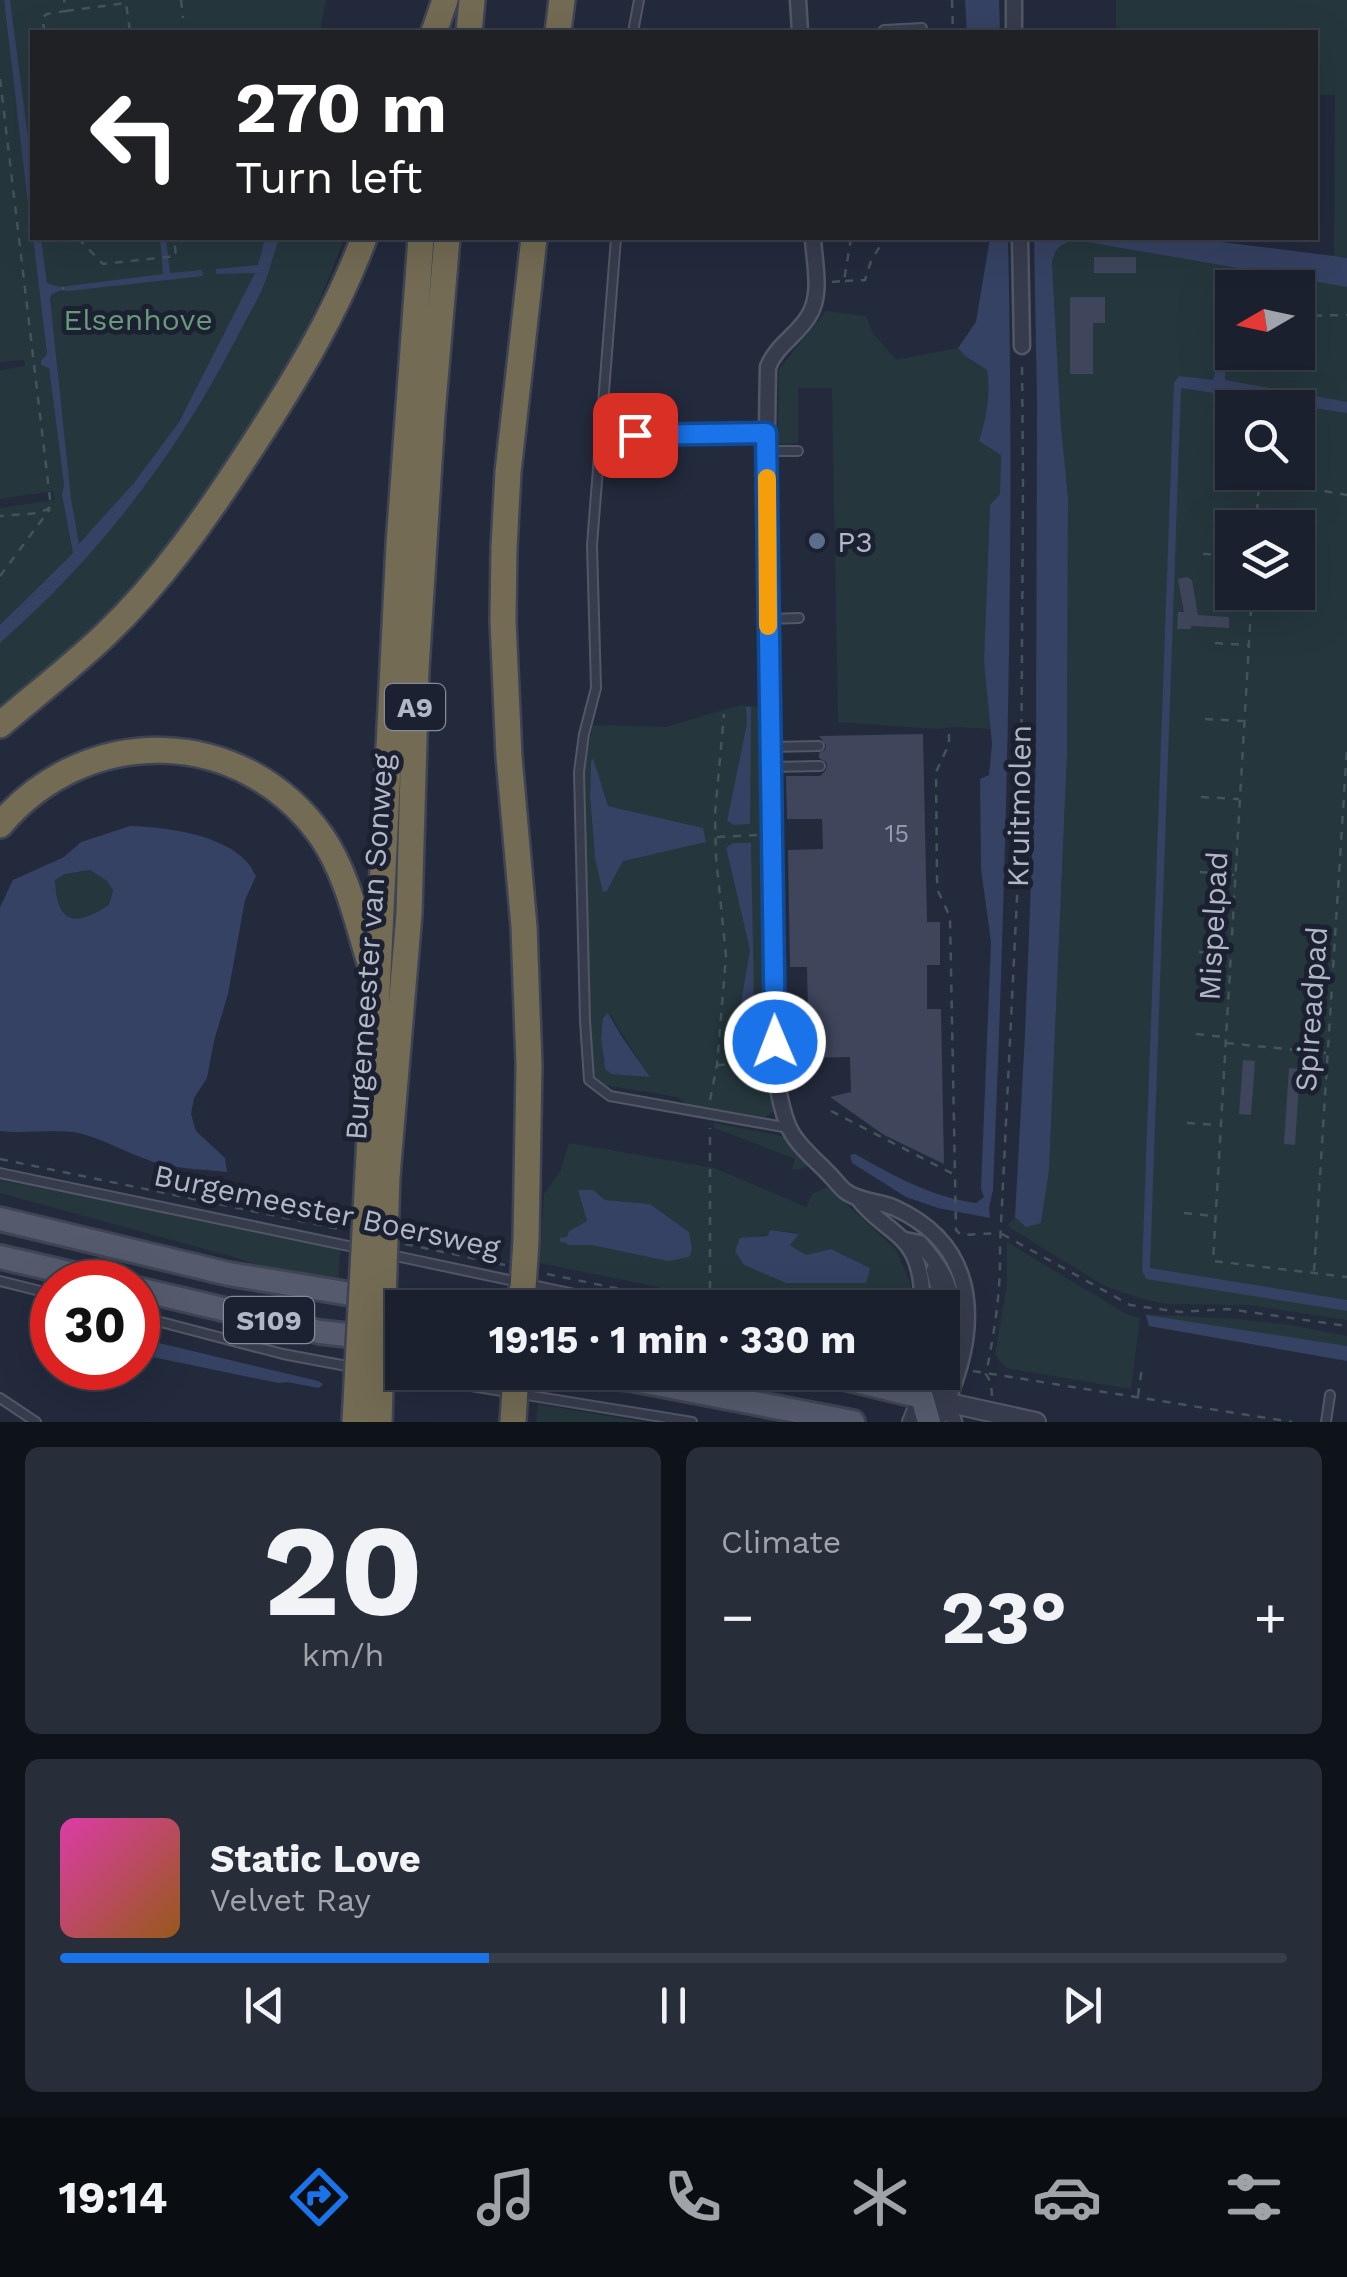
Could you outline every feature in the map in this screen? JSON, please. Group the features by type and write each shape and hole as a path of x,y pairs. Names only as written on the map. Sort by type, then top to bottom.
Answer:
{"highway":[{"path":"435,30 445,0"},
{"path":"442,30 445,0"},
{"path":"469,30 472,0"},
{"path":"558,30 562,0"},
{"path":"0,725 106,634 170,564 212,508 315,344 363,240"},
{"name":"Burgemeester van Sonweg","path":"379,1422 377,986 398,544 421,240"},
{"name":"Burgemeester van Sonweg","path":"354,1422 377,1175 409,914 416,670 447,240"},
{"path":"521,1286 529,1065 524,927 508,757 504,621 508,472 534,240"},
{"name":"A9","path":"0,825 50,780 108,756 164,749 218,758 278,790 322,837 349,892 377,986"},
{"path":"512,1422 514,1390"}],"main road":[{"name":"S109","path":"0,1219 229,1274 385,1300"},
{"path":"0,1257 30,1264"},
{"name":"S109","path":"160,1294 320,1332 385,1339"},
{"path":"687,1390 853,1422"},
{"path":"912,1390 930,1422"}],"street":[{"path":"798,0 800,30"},
{"path":"1014,0 1014,30"},
{"path":"813,240 816,300 808,318 773,354 768,367 770,767 779,1094 788,1128 845,1191 894,1208 927,1226 951,1254 964,1284 968,1312 960,1357"},
{"path":"1020,240 1022,346"},
{"path":"857,1198 867,1211 905,1240 916,1258 923,1290"},
{"path":"905,1240 920,1242 942,1269 949,1290"},
{"path":"933,1260 938,1290"},
{"path":"911,1390 912,1422"},
{"path":"916,1390 947,1404 1036,1422"},
{"path":"943,1390 954,1422"},
{"path":"938,1422 951,1390"}],"lane":[{"path":"633,30 638,0"},
{"path":"884,30 922,30"},
{"path":"616,240 592,545 596,688 578,772 589,1080 610,1096 788,1128"},
{"path":"600,436 766,433"},
{"path":"767,451 798,451"},
{"path":"768,619 799,618"},
{"path":"770,747 819,746"},
{"path":"770,767 820,766"},
{"name":"Burgemeester Boersweg","path":"0,1173 521,1286"},
{"path":"920,1274 925,1261 933,1260 940,1252 951,1254"},
{"path":"0,1281 30,1288"},
{"path":"948,1284 958,1288 964,1284"},
{"path":"160,1322 284,1354 385,1367"},
{"path":"547,1390 692,1422"},
{"path":"1326,1422 1330,1395"},
{"path":"0,1398 36,1422"}],"path":[{"path":"64,0 66,11"},
{"path":"180,0 183,18"},
{"path":"952,0 954,30"},
{"path":"44,30 42,16 116,2 126,4 130,30"},
{"path":"0,79 51,507 0,576"},
{"path":"80,240 103,264 176,256 174,240"},
{"path":"844,282 851,240"},
{"path":"816,283 865,280 871,261 885,240"},
{"path":"1315,315 1347,314"},
{"name":"Kruitmolen","path":"986,1374 999,1304 1020,816 1022,346"},
{"path":"1315,490 1347,495"},
{"path":"0,516 39,513 51,507"},
{"path":"1203,554 1215,554"},
{"name":"Mispelpad","path":"1251,610 1213,1261 1314,1273"},
{"path":"1215,643 1249,645"},
{"path":"711,1290 710,1115 726,956 715,814 724,714"},
{"path":"1205,719 1245,721"},
{"path":"950,734 936,772 937,880 950,918 956,1230 961,1235 1001,1233 1130,1305 1180,1312 1228,1309 1347,1326"},
{"name":"Spireadpad","path":"1314,1273 1347,747"},
{"path":"1201,797 1240,800"},
{"path":"716,837 772,834"},
{"path":"1200,872 1236,875"},
{"path":"1199,952 1231,956"},
{"path":"1196,1034 1226,1037"},
{"path":"1226,1043 1328,1053"},
{"path":"716,1064 776,1063"},
{"path":"831,1111 955,1176"},
{"path":"1187,1123 1221,1126"},
{"path":"0,1159 350,1231"},
{"path":"1184,1213 1216,1216"},
{"path":"403,1243 521,1286 557,1290"},
{"path":"1314,1273 1347,1278"},
{"path":"960,1368 1292,1422"},
{"path":"1138,1397 1142,1368"}],"green space":[{"path":"0,0 4,0 30,240 33,240 47,354 41,361 49,367 64,484 62,495 73,553 0,625 0,508 55,500 53,491 0,499 0,370 25,366 24,360 0,362"},
{"path":"10,0 326,0 320,30 30,30 30,158"},
{"path":"1116,0 1347,0 1347,258 1334,256 1335,95 1318,95 1318,30 1116,30"},
{"name":"Elsenhove","path":"41,240 264,240 247,291 179,422 133,484 79,546 52,294"},
{"path":"278,240 343,240 292,356 200,504 153,565 116,604 0,712 0,643 101,541 160,466 211,385 265,283"},
{"path":"1081,241 1249,270 1215,270 1215,370 1315,370 1315,281 1347,287 1347,1320 1249,1305 1167,1304 1142,1299 1105,1286 1007,1226 1015,1217 1026,1226 1041,1223 1049,1171 1067,754 1068,497 1052,263 1058,246"},
{"path":"826,311 866,316 872,332 896,360 958,348 987,370 987,406 979,441 1001,454 1000,494 990,505 984,662 991,729 838,722 832,388 798,388 798,443 778,444 779,369"},
{"path":"740,705 759,707 767,1071 773,1093 773,1112 763,1119 691,1107 677,1097 605,1085 591,1071 583,788 593,725 666,727","holes":["747,723 750,823 734,825 727,821","591,762 608,806 703,828 623,861 607,891 594,844","733,843 751,844 754,1052 732,1052 750,950 726,849","609,1013 649,1076 603,1061 603,1018"]},
{"path":"90,870 113,890 109,906 86,916 70,917 60,905 55,880 65,874"},
{"path":"714,1123 786,1137 808,1166 792,1169 795,1159 715,1128"},
{"path":"569,1143 714,1168 806,1207 812,1194 828,1187 896,1250 910,1290 672,1290 540,1263 544,1194 560,1172","holes":["604,1200 650,1204 689,1232 568,1245 569,1231 587,1221","770,1230 798,1233 790,1245 806,1255 831,1249 870,1268 744,1265 761,1235 768,1236"]},
{"path":"0,1180 340,1249 338,1286 0,1193"},
{"path":"1007,1242 1124,1313 1140,1318 1131,1389 1006,1368 995,1355 1007,1283"},
{"path":"1144,1314 1291,1325 1347,1336 1347,1353 1149,1319"},
{"path":"538,1404 644,1422 536,1422"}],"water":[{"path":"4,0 10,0 30,153 30,220"},
{"path":"965,0 999,0 1000,30 967,30"},
{"path":"33,240 41,240 47,283 60,287 163,274 160,240 166,240 170,273 202,270 203,276 61,290 50,298 79,544 133,484 179,422 255,273 216,274 216,269 258,265 264,240 278,240 252,309 211,385 160,466 101,541 0,643 0,625 73,553 62,495 64,484 49,368 41,365 47,354"},
{"path":"990,240 1008,240 1010,595 990,1218 906,1197 852,1163 850,1155 944,1196 976,1203 984,1197 981,1189 991,942 981,869 980,779 989,775 992,744 984,662 990,505 1000,494 1001,455 979,441 987,406 987,370 958,348 976,322"},
{"path":"1034,240 1204,240 1347,258 1347,287 1315,281 1315,270 1249,270 1081,241 1061,245 1052,263 1068,497 1067,754 1049,1171 1041,1223 1026,1227 1015,1217 1036,756"},
{"path":"1216,370 1225,370 1225,380 1280,390 1215,390 1215,393 1181,388 1150,1268 1347,1300 1347,1311 1146,1279 1142,1271 1174,383 1179,376 1213,380"},
{"path":"1315,396 1347,402 1347,413 1315,408"},
{"path":"746,707 751,707 750,824 734,825 727,821 747,723"},
{"path":"593,758 608,806 703,828 706,842 623,861 603,892 595,858 590,796"},
{"path":"130,826 176,830 236,852 256,876 245,900 207,1078 194,1098 191,1114 196,1131 225,1158 227,1172 163,1164 78,1133 0,1131 0,907 13,880 64,857 81,842","holes":["90,870 113,890 109,905 86,917 64,913 55,880 65,874"]},
{"path":"733,843 751,843 755,1051 732,1053 750,950 726,848"},
{"path":"608,1013 650,1077 612,1074 605,1069 601,1037 603,1018"},
{"path":"578,1190 593,1190 605,1200 650,1204 689,1232 689,1257 668,1261 560,1242 569,1231 587,1221"},
{"path":"770,1230 799,1234 790,1245 806,1255 831,1249 870,1268 866,1283 786,1283 744,1265 735,1251 740,1238 768,1236"},
{"path":"1146,1315 1347,1346 1347,1361 1149,1326"},
{"path":"160,1343 323,1384 319,1388 160,1359"}],"building":[{"path":"1094,257 1136,257 1136,273 1094,273"},
{"path":"1070,297 1105,297 1105,323 1093,323 1093,374 1070,374"},
{"path":"1178,579 1192,580 1198,615 1229,617 1229,628 1177,629 1178,612 1184,612"},
{"path":"923,734 927,922 940,922 940,965 927,965 927,1009 941,1009 944,1164 884,1135 830,1097 851,1092 850,1057 803,1058 793,1031 792,1012 808,1011 807,967 790,967 788,850 823,849 822,819 787,819 786,776 820,776 826,770 827,763 819,758 819,753 826,745 819,736"},
{"path":"1243,1060 1255,1061 1251,1115 1239,1114"},
{"path":"1289,1068 1300,1069 1295,1145 1284,1144"}],"slow traffic":[{"path":"767,478 768,626"}],"place":[{"name":"P3","path":"817,541"}],"route":[{"path":"635,435 766,433 775,1042"}]}
